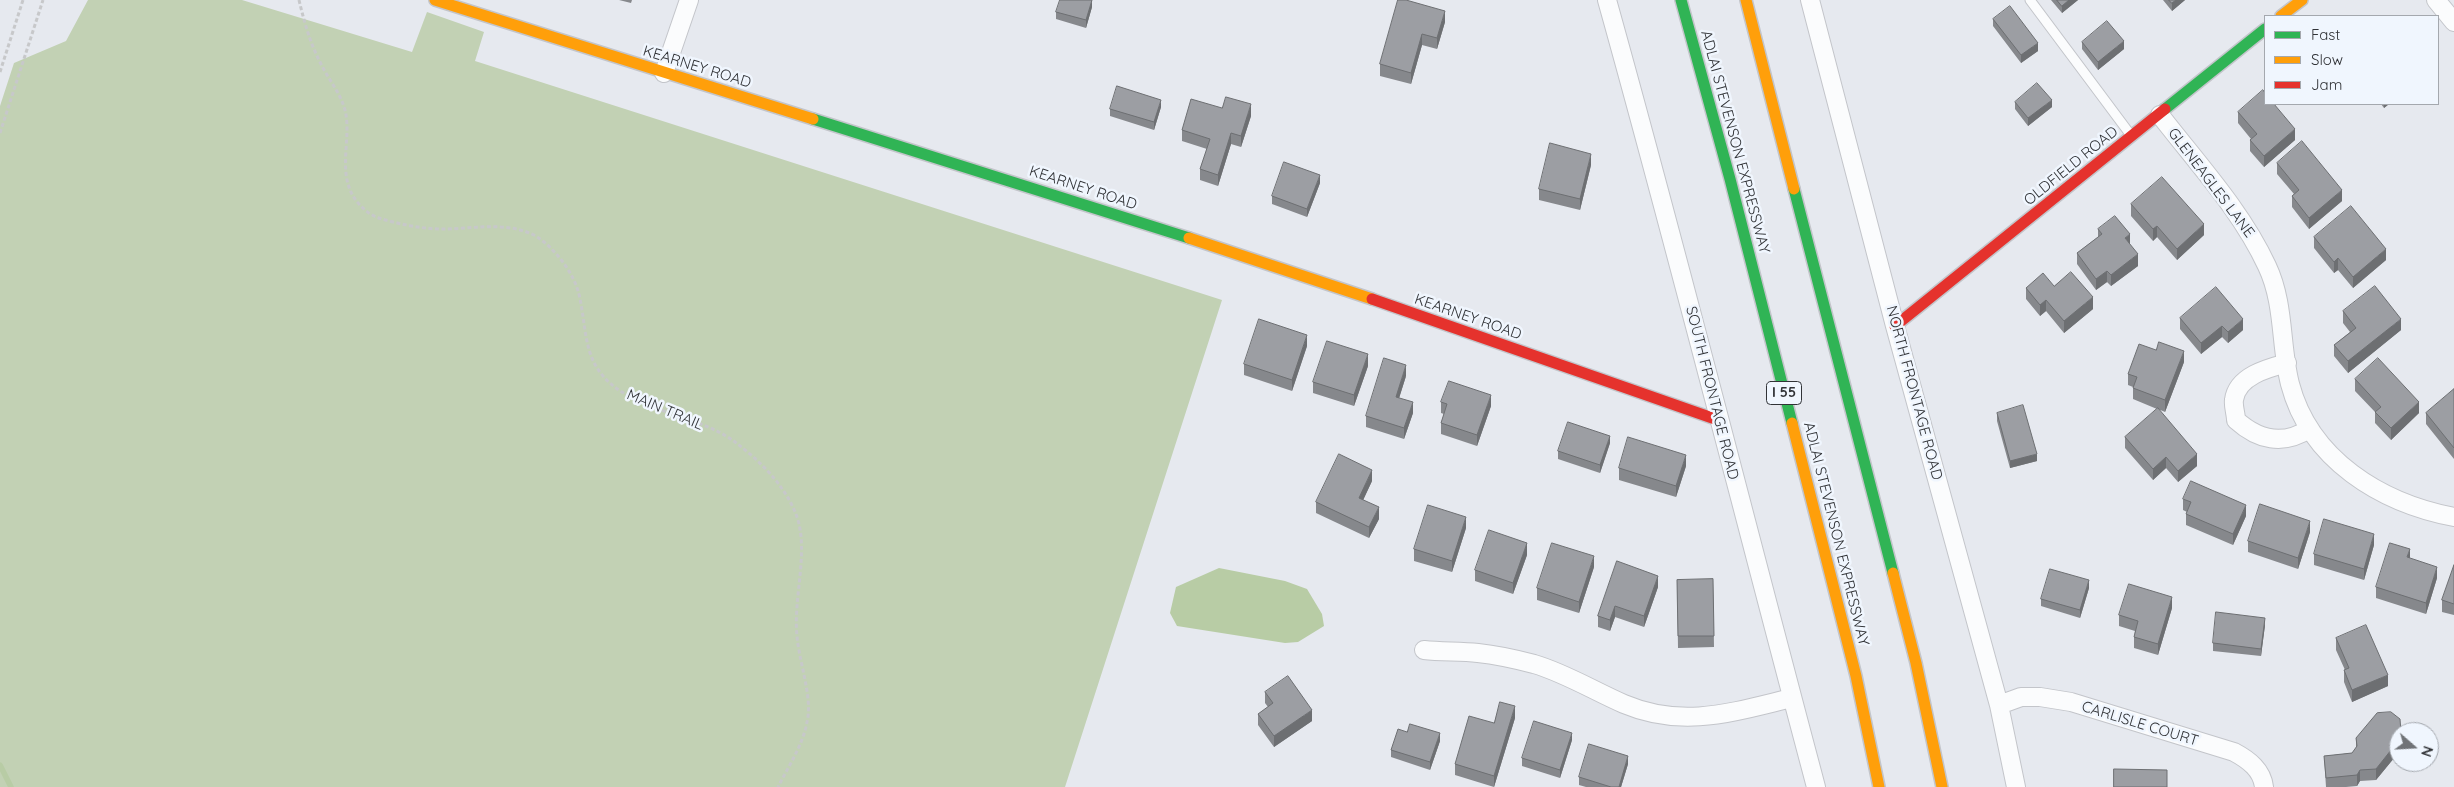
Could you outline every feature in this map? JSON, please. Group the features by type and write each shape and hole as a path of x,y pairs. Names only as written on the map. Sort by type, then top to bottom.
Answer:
{"main road":[{"name":"KEARNEY ROAD","path":"435,0 1262,261 1718,420"},
{"name":"ADLAI STEVENSON EXPRESSWAY","path":"1681,0 1730,179 1856,676 1880,787"},
{"path":"1746,0 1916,663 1942,787"},
{"path":"2282,15 2302,0"},
{"name":"OLDFIELD ROAD","path":"1895,326 2264,30"}],"street":[{"path":"664,73 689,0"},
{"name":"SOUTH FRONTAGE ROAD","path":"1607,0 1676,249 1718,420 1816,787"},
{"name":"NORTH FRONTAGE ROAD","path":"1810,0 1895,326 1999,705 2016,787"},
{"path":"2436,0 2454,22"},
{"name":"GLENEAGLES LANE","path":"2160,115 2246,227 2268,267 2283,320 2287,362 2293,393 2309,429 2329,455 2350,473 2374,488 2409,505 2454,517"},
{"path":"2287,362 2265,369 2250,377 2238,388 2234,400 2236,420 2248,431 2266,439 2284,440 2299,436 2309,429"},
{"path":"1424,650 1450,653 1476,652 1518,660 1562,675 1639,710 1679,718 1716,716 1792,698"},
{"name":"CARLISLE COURT","path":"1999,705 2021,697 2040,697 2071,702 2234,752 2250,762 2258,770 2264,787"}],"lane":[{"path":"2030,0 2132,136"}],"path":[{"path":"0,72 23,0"},
{"path":"0,133 43,0"},
{"name":"MAIN TRAIL","path":"299,0 318,58 338,91 346,113 345,153 348,182 352,194 364,209 376,217 427,228 514,228 535,235 550,246 574,279 580,299 588,350 603,376 631,396 733,440 773,476 786,495 797,518 801,543 796,602 796,634 807,701 808,720 804,735 778,787"}],"shaded area":[{"path":"88,0 242,0 412,52 427,12 484,32 475,61 1222,300 1065,787 0,787 0,106 14,63 66,41"},
{"path":"1219,568 1285,581 1307,589 1322,614 1324,626 1298,642 1285,643 1177,626 1170,613 1176,587"}],"building":[{"path":"1060,0 1092,0 1086,20 1056,12"},
{"path":"1398,0 1406,0 1445,11 1437,38 1422,34 1411,73 1380,64"},
{"path":"2057,0 2069,0 2062,6"},
{"path":"2010,6 2038,43 2021,55 1993,19"},
{"path":"2107,21 2124,41 2098,62 2082,42"},
{"path":"2037,83 2052,100 2028,118 2015,102"},
{"path":"1117,86 1161,100 1154,122 1110,109"},
{"path":"2263,90 2264,105 2275,105 2295,129 2264,156 2250,140 2257,134 2238,112"},
{"path":"1226,97 1251,104 1241,136 1231,133 1218,175 1200,169 1210,139 1182,130 1191,99 1222,108"},
{"path":"2302,141 2342,190 2309,218 2292,196 2299,190 2277,163"},
{"path":"1550,143 1591,154 1580,199 1539,189"},
{"path":"1284,162 1320,175 1307,209 1272,196"},
{"path":"2162,177 2204,224 2177,249 2157,226 2153,229 2131,204"},
{"path":"2351,206 2386,249 2353,277 2338,258 2334,262 2314,237"},
{"path":"2115,216 2130,234 2125,238 2138,254 2111,275 2107,271 2096,279 2077,253 2102,234 2098,229"},
{"path":"2071,272 2093,297 2064,321 2046,300 2040,305 2026,288 2043,273 2054,286"},
{"path":"2375,286 2401,319 2348,361 2334,345 2356,328 2343,311"},
{"path":"2216,287 2243,319 2228,332 2222,326 2201,343 2180,318"},
{"path":"1259,319 1307,335 1292,380 1244,364"},
{"path":"1327,341 1368,354 1354,395 1313,382"},
{"path":"2159,342 2184,351 2165,400 2133,388 2137,377 2128,374 2139,344 2156,350"},
{"path":"1384,358 1406,365 1396,397 1413,402 1404,428 1366,416"},
{"path":"2378,358 2419,402 2391,428 2375,412 2381,407 2355,379"},
{"path":"1449,381 1491,395 1477,435 1441,423 1447,404 1441,402"},
{"path":"2454,389 2454,448 2426,413"},
{"path":"2023,405 2037,454 2010,461 1997,413"},
{"path":"2158,408 2197,454 2178,471 2166,457 2153,469 2125,437"},
{"path":"1568,422 1610,436 1600,465 1558,451"},
{"path":"1628,437 1686,455 1676,486 1619,468"},
{"path":"1339,454 1372,470 1359,498 1379,507 1369,527 1316,502"},
{"path":"2191,481 2246,505 2233,534 2186,514 2191,502 2183,499"},
{"path":"2260,504 2310,521 2298,558 2248,541"},
{"path":"1428,505 1466,517 1452,561 1414,549"},
{"path":"2324,519 2374,534 2364,569 2314,554"},
{"path":"1489,530 1527,543 1513,583 1475,570"},
{"path":"1552,543 1594,556 1579,602 1537,588"},
{"path":"2390,543 2410,549 2407,557 2437,567 2426,603 2376,587"},
{"path":"1617,561 1658,576 1644,616 1615,606 1610,620 1598,616"},
{"path":"2454,565 2454,604 2442,600"},
{"path":"2050,569 2089,580 2080,610 2041,599"},
{"path":"1713,579 1714,636 1678,636 1677,580"},
{"path":"2129,584 2172,597 2158,644 2134,637 2138,621 2119,615"},
{"path":"2216,612 2265,618 2261,649 2213,643"},
{"path":"2366,625 2388,675 2352,690 2344,670 2349,668 2336,638"},
{"path":"1288,676 1312,710 1274,736 1258,714 1273,703 1265,692"},
{"path":"1500,702 1515,706 1494,776 1455,764 1469,716 1494,723"},
{"path":"2391,712 2400,719 2400,722 2389,722 2389,753 2376,769 2360,770 2357,775 2326,778 2324,756 2352,753 2357,746 2356,738 2377,713"},
{"path":"1534,721 1572,733 1560,770 1522,758"},
{"path":"1410,724 1440,733 1430,762 1391,750 1398,729 1407,732"},
{"path":"1589,744 1628,756 1619,787 1611,787 1579,777"},
{"path":"2114,769 2167,770 2167,787 2114,787"}],"waterway":[{"path":"0,765 11,787"}],"traffic: fast":[{"path":"1681,0 1730,179 1792,423"},
{"path":"2165,109 2264,30"},
{"path":"813,119 1189,238"},
{"path":"1794,189 1893,573"}],"traffic: slow":[{"path":"435,0 813,119"},
{"path":"1746,0 1794,189"},
{"path":"2282,15 2302,0"},
{"path":"1189,238 1372,299"},
{"path":"1792,423 1856,676 1879,787"},
{"path":"1893,573 1916,663 1942,787"}],"traffic: jam":[{"path":"1895,326 2165,109"},
{"path":"1372,299 1718,420"}]}
